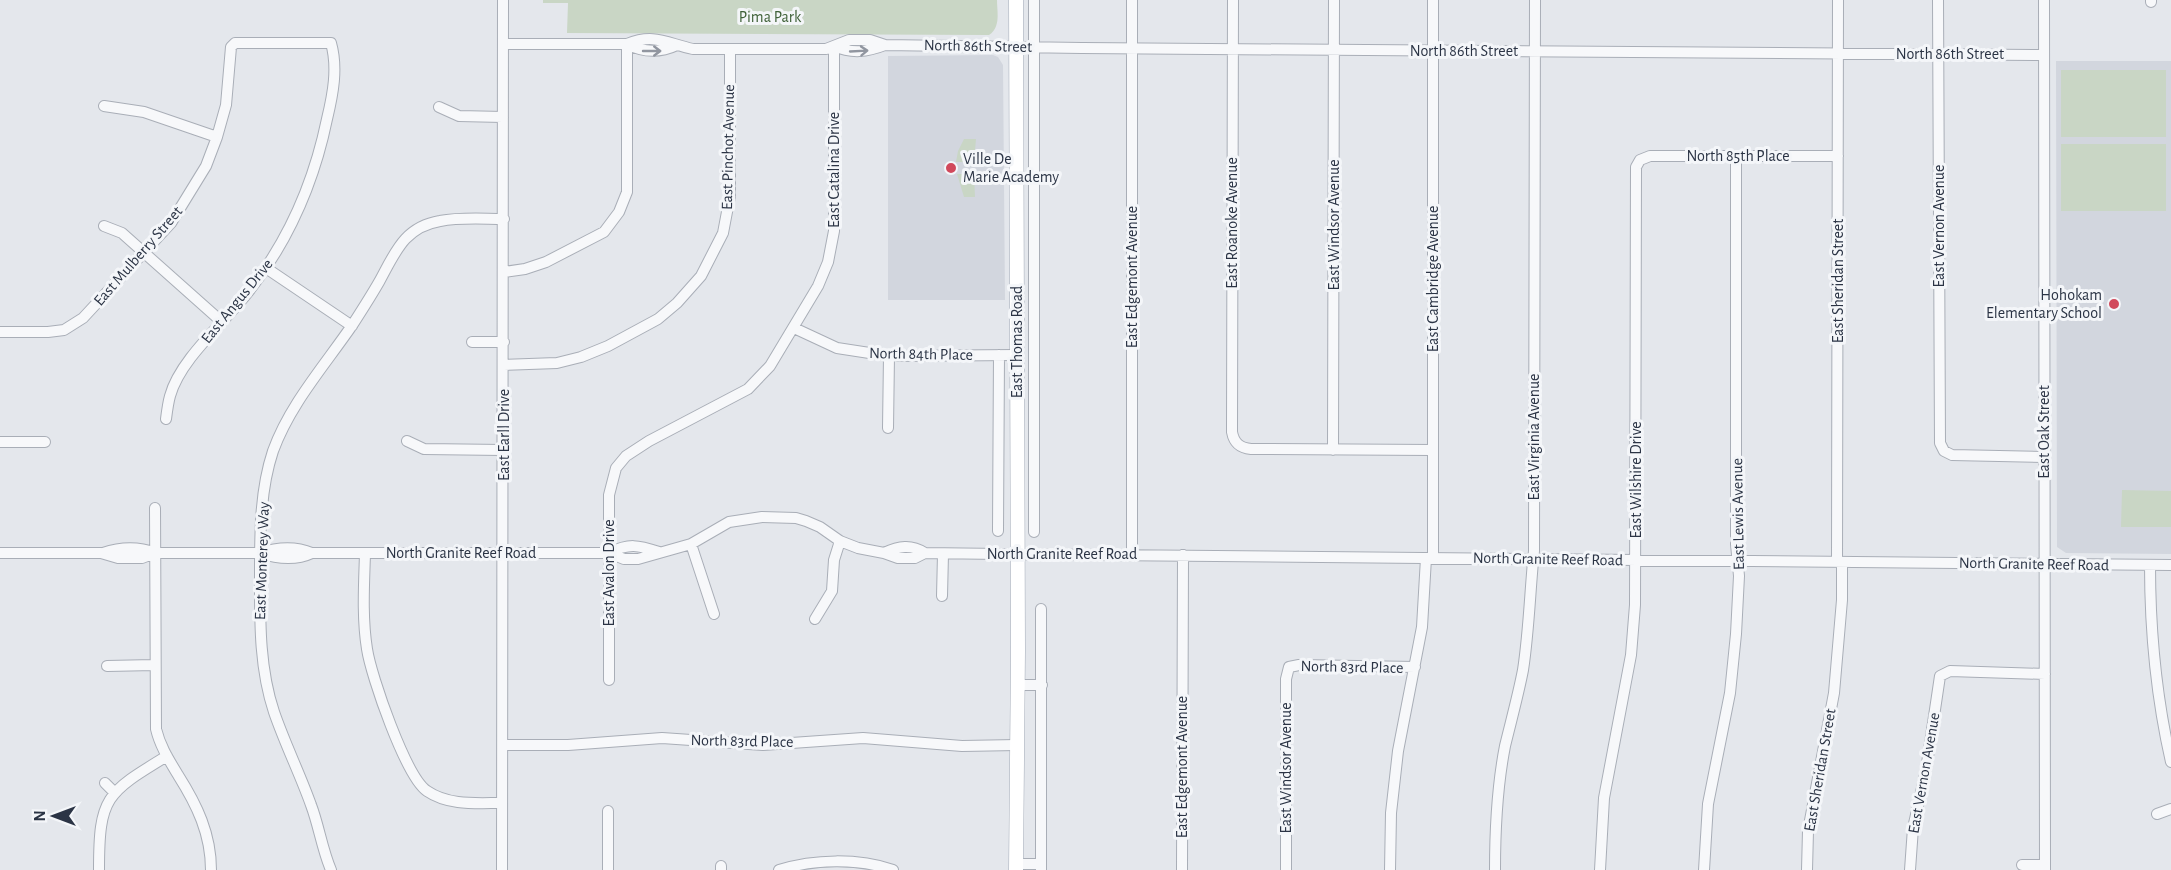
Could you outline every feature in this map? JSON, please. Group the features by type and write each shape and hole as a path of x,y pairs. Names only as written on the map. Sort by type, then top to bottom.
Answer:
{"main road":[{"name":"East Thomas Road","path":"1016,0 1016,867"}],"street":[{"name":"East Earll Drive","path":"502,870 503,0"},
{"name":"East Thomas Road","path":"1034,0 1034,532"},
{"name":"East Edgemont Avenue","path":"1132,0 1132,555"},
{"name":"East Roanoke Avenue","path":"1233,0 1233,436 1237,444 1251,449 1334,450"},
{"name":"East Windsor Avenue","path":"1334,0 1334,450"},
{"name":"East Cambridge Avenue","path":"1390,870 1391,813 1398,751 1422,627 1430,558 1433,450 1433,0"},
{"name":"East Virginia Avenue","path":"1495,870 1499,791 1506,746 1523,669 1533,559 1534,0"},
{"name":"East Sheridan Street","path":"1808,870 1808,831 1834,693 1842,600 1838,0"},
{"name":"East Vernon Avenue","path":"1938,0 1939,437 1944,451 1956,456 2044,457"},
{"name":"East Oak Street","path":"2022,865 2045,867 2044,0"},
{"name":"North 86th Street","path":"504,44 627,44 640,51 665,51 677,45 693,49 826,49 849,40 870,40 885,45 2044,55"},
{"name":"East Angus Drive","path":"166,419 170,395 182,372 202,344 266,268 289,229 303,199 322,143 333,92 335,61 331,43 235,43"},
{"name":"East Mulberry Street","path":"0,332 64,330 83,318 171,223 206,166 217,137 226,105 231,47 235,43"},
{"path":"504,272 525,269 546,262 604,232 619,212 627,192 627,44"},
{"name":"East Catalina Drive","path":"616,468 635,450 748,388 771,366 818,286 828,262 834,231 834,46"},
{"name":"East Pinchot Avenue","path":"504,365 557,363 581,357 608,346 658,319 677,303 701,276 723,233 730,196 730,49"},
{"path":"104,106 144,112 217,137"},
{"path":"439,107 459,116 503,117"},
{"name":"North 85th Place","path":"1640,160 1650,156 1838,156"},
{"name":"East Lewis Avenue","path":"1704,870 1708,804 1730,693 1737,622 1739,576 1736,544 1736,156"},
{"name":"East Wilshire Drive","path":"1600,870 1604,798 1631,655 1635,605 1636,171 1640,160"},
{"name":"East Monterey Way","path":"331,870 316,818 274,711 266,683 260,629 261,510 273,451 284,426 374,290 398,245 411,233 426,224 441,221 504,219"},
{"path":"104,226 122,233 222,322"},
{"path":"266,268 351,326"},
{"name":"North 84th Place","path":"794,328 837,348 889,356 1017,355"},
{"path":"472,342 504,342"},
{"name":"East Thomas Road","path":"998,531 999,355"},
{"path":"888,428 889,356"},
{"path":"407,441 424,449 503,450"},
{"path":"0,442 45,442"},
{"path":"1334,450 1433,450"},
{"name":"East Avalon Drive","path":"609,680 609,495 616,468"},
{"path":"155,508 154,720 158,740 202,818 209,839 211,870"},
{"name":"North Granite Reef Road","path":"0,553 101,553 118,558 141,558 155,553 260,553 274,558 301,558 312,553 609,553 624,559 638,559 691,544 729,522 762,517 796,518 806,521 820,527 840,541 898,558 915,558 925,553 2171,565"},
{"path":"815,619 832,591 834,560 840,541"},
{"path":"691,544 714,614"},
{"path":"365,554 364,598 367,650 386,710 414,776 425,790 438,798 456,803 502,803"},
{"path":"942,596 943,554"},
{"name":"East Edgemont Avenue","path":"1182,870 1183,555"},
{"path":"2151,565 2150,611 2154,665 2162,722 2171,762"},
{"name":"East Thomas Road","path":"1016,867 1041,867 1041,609"},
{"path":"107,666 154,665"},
{"name":"North 83rd Place","path":"1289,667 1299,665 1415,667"},
{"name":"East Windsor Avenue","path":"1286,870 1286,679 1289,667"},
{"name":"East Vernon Avenue","path":"1910,870 1913,828 1926,771 1940,676 1950,671 2045,674"},
{"path":"1017,685 1042,685"},
{"name":"North 83rd Place","path":"503,745 568,745 662,738 763,745 862,738 962,746 1017,745"},
{"path":"99,870 101,824 114,792 167,756"},
{"path":"105,783 114,792"},
{"path":"2157,814 2171,809"},
{"path":"608,811 608,870"},
{"path":"778,870 803,864 828,866 865,863 893,870"}],"shaded area":[{"path":"993,55 998,57 1003,65 1005,300 888,300 888,56"},
{"name":"Hohokam Elementary School","path":"2056,61 2171,61 2171,554 2066,553 2057,547"}],"green space":[{"name":"Pima Park","path":"543,0 997,0 997,19 993,32 989,35 567,33 568,3 543,3"},
{"path":"2061,70 2166,70 2166,137 2061,137"},
{"path":"964,139 976,139 974,162 956,162"},
{"path":"2061,144 2166,144 2166,211 2061,211"},
{"path":"957,174 974,174 975,197 964,197"},
{"path":"2122,490 2171,491 2171,527 2121,527"}],"place":[{"name":"Ville De Marie Academy","path":"951,168"},
{"name":"Hohokam Elementary School","path":"2114,304"}]}
